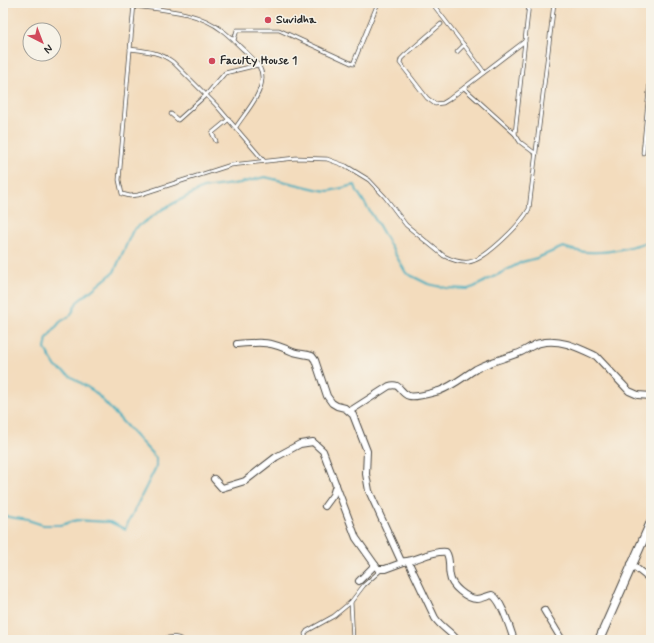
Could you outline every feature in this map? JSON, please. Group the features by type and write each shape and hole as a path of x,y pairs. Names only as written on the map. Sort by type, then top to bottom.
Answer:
{"street":[{"path":"237,344 265,342 281,346 294,352 312,356 315,360 327,396 332,403 350,411 353,415 367,451 366,474 369,491 399,558 401,561 406,562 439,624 448,630 457,640"},
{"path":"350,411 388,386 397,386 405,394 413,396 439,391 453,385 491,361 516,354 533,345 546,342 572,345 596,356 630,391 638,395 651,396"},
{"path":"214,478 222,488 245,482 276,457 300,444 313,442 323,451 356,538 378,569 381,570 429,553 446,552 449,560 450,578 452,583 468,597 480,598 492,595 495,596 514,640"},
{"path":"325,506 333,496 336,485"},
{"path":"599,640 631,564 651,522"},
{"path":"631,564 651,580"},
{"path":"359,581 375,565"},
{"path":"544,610 562,640"}],"lane":[{"path":"234,40 237,30 279,30 353,64 378,3"},
{"path":"436,3 435,7 484,72"},
{"path":"515,134 530,3"},
{"path":"236,127 257,95 261,86 262,74 259,65 223,31 196,15 134,4 119,180 122,194 130,196 138,195 231,165 296,158 318,158 331,160 346,166 369,180 414,233 451,260 468,262 475,260 483,256 521,222 529,209 554,3"},
{"path":"441,24 404,56 400,63 427,98 435,104 443,103 525,41"},
{"path":"457,52 464,45"},
{"path":"130,49 154,53 166,57 173,62 229,119 264,161"},
{"path":"172,114 178,120 206,95 226,73 259,65"},
{"path":"643,153 651,70"},
{"path":"464,88 515,134 520,142 536,154"},
{"path":"216,141 212,133 229,119"},
{"path":"306,640 305,634 309,628 330,620 351,602 364,585 381,570"},
{"path":"351,602 353,640"},
{"path":"160,640 167,637 180,638 182,640"}],"waterway":[{"path":"3,515 28,520 43,525 61,525 77,520 110,522 125,529 156,467 156,458 95,392 56,367 45,349 47,338 60,322 71,315 77,302 114,272 133,230 163,209 203,188 240,183 265,177 329,191 355,185 357,191 406,273 428,284 446,288 468,289 474,287 522,262 537,258 563,247 585,252 607,252 651,241"}],"place":[{"name":"Suvidha","path":"268,20"},
{"name":"Faculty House 1","path":"212,61"}]}
